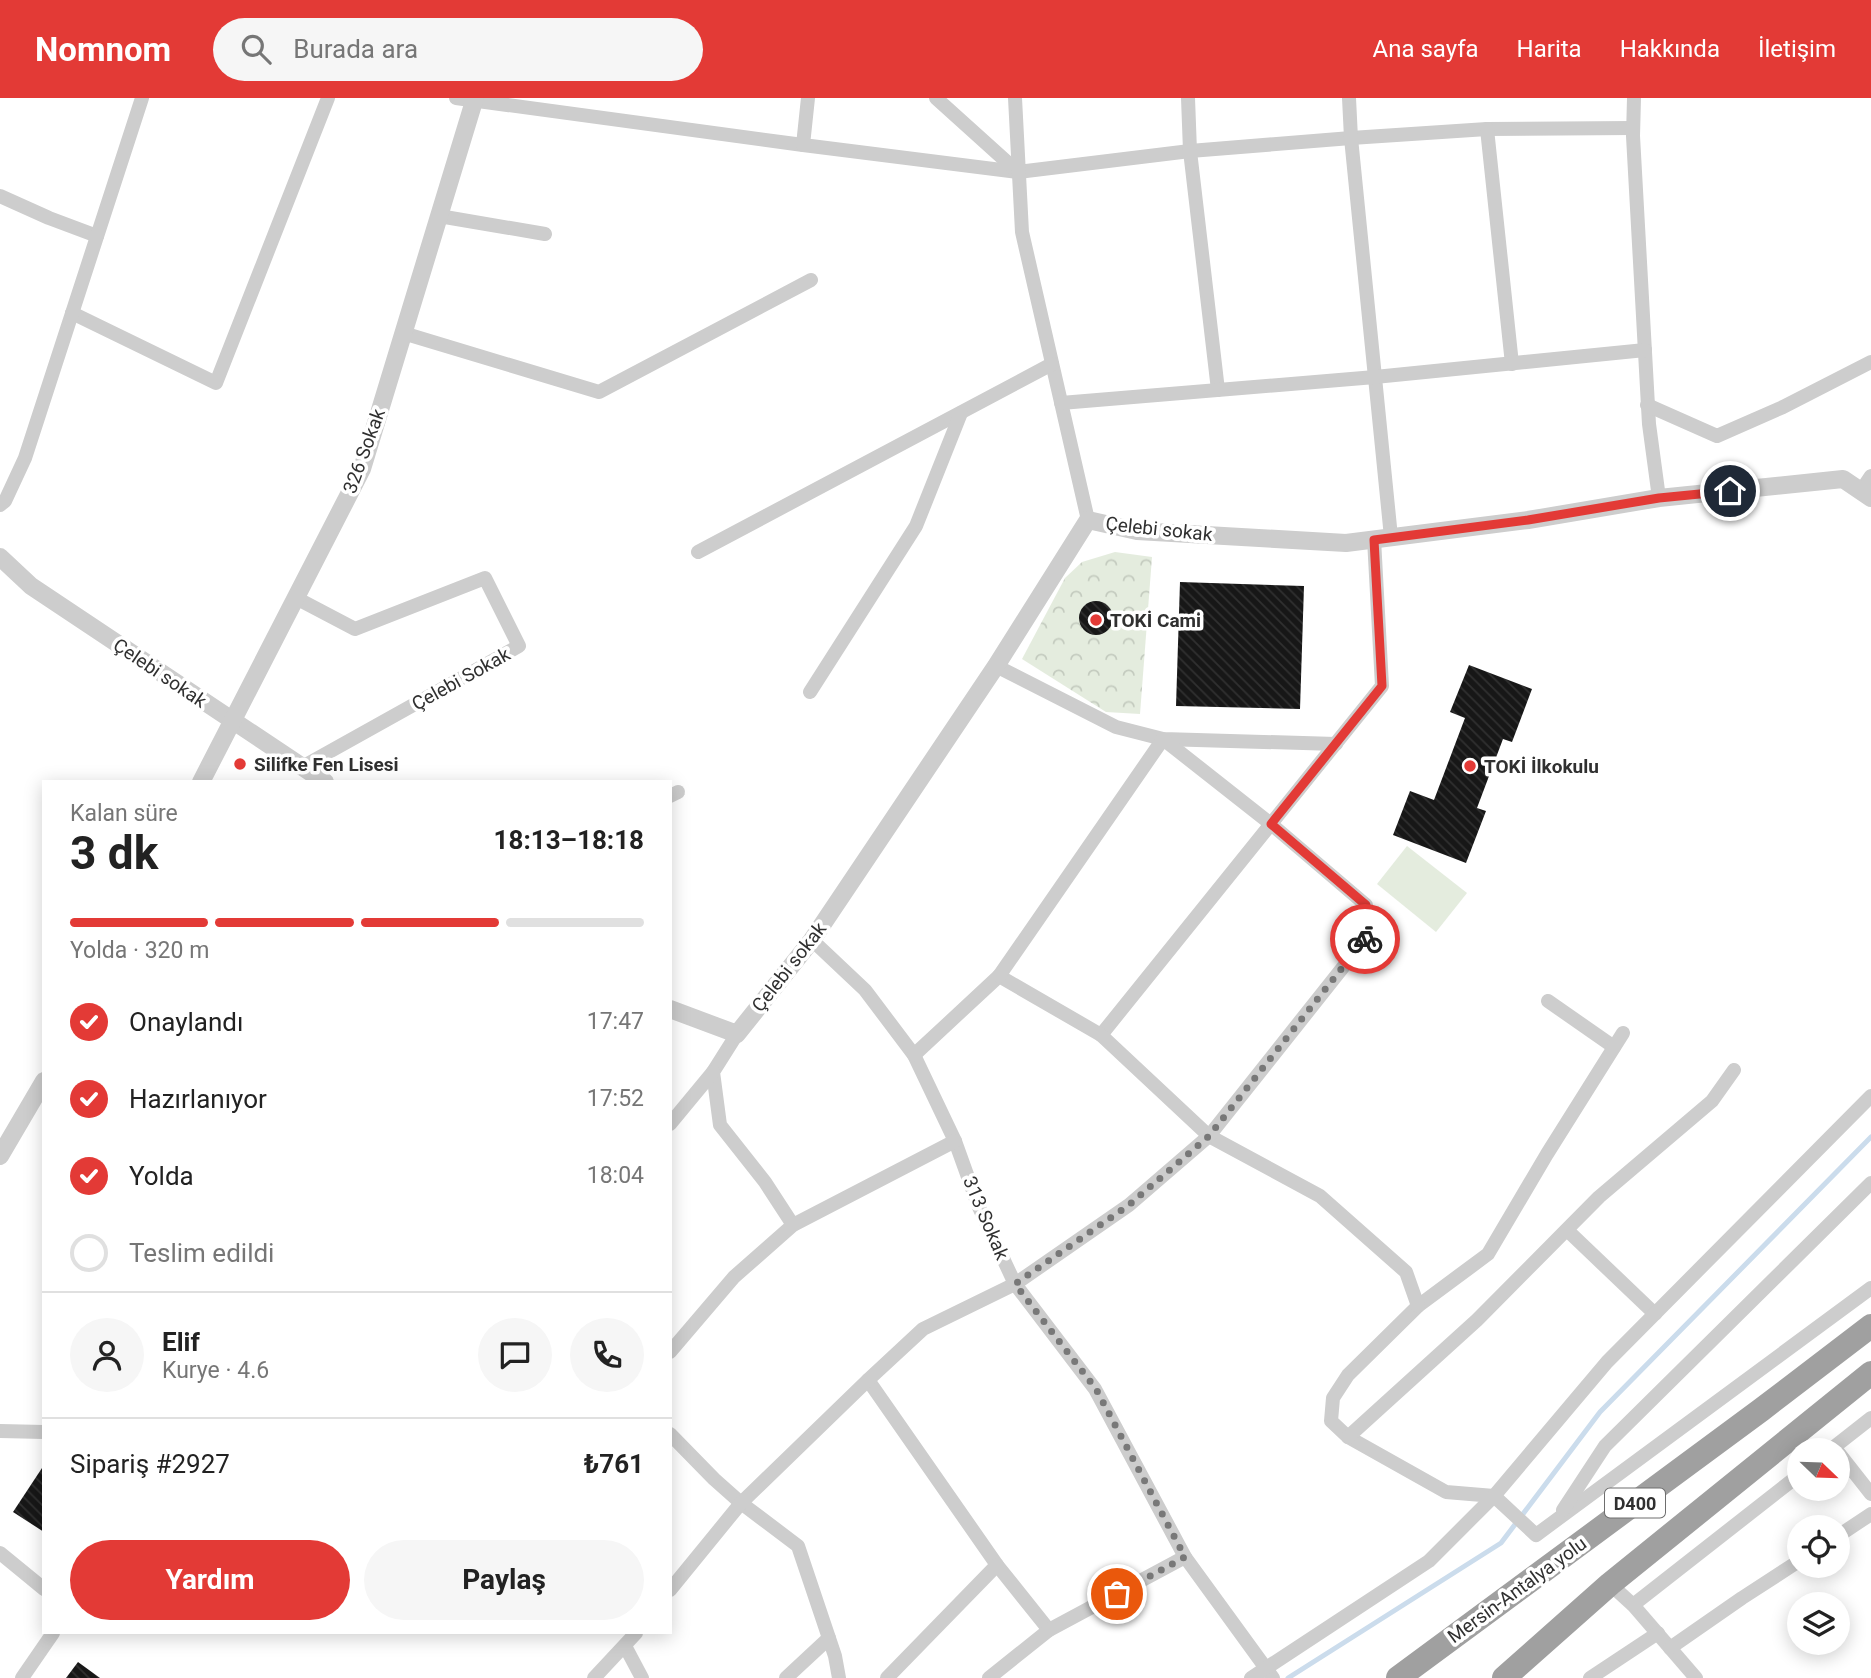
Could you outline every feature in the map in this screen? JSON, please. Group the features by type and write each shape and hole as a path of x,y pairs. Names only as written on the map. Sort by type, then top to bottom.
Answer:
{"highway":[{"name":"Mersin-Antalya yolu","path":"1398,1678 1871,1326"},
{"name":"D400","path":"1504,1678 1610,1584 1871,1373"}],"street":[{"path":"0,505 5,501 25,458 142,98"},
{"path":"72,313 216,383 328,98"},
{"path":"803,145 808,98"},
{"path":"936,98 1018,172"},
{"path":"1015,98 1022,232 1088,520"},
{"path":"1188,98 1190,151 1218,390"},
{"path":"1101,1035 1382,686 1383,538 1375,377 1349,98"},
{"path":"1634,98 1633,128 1647,405 1659,498"},
{"path":"469,99 1018,172 1190,151 1351,138 1487,129 1633,128"},
{"name":"326 Sokak","path":"202,780 362,469 439,216 469,99"},
{"path":"1487,129 1512,364"},
{"path":"0,195 48,218 97,236"},
{"path":"439,216 545,234"},
{"path":"403,333 600,392 811,280"},
{"path":"1061,403 1644,351"},
{"path":"1647,405 1717,436 1783,407 1871,362"},
{"path":"698,552 1052,365"},
{"path":"810,692 916,526 961,413"},
{"name":"Çelebi sokak","path":"737,1034 812,940 996,666 1088,520 1137,531 1346,543 1528,520 1659,498 1843,479 1868,489"},
{"name":"Çelebi sokak","path":"0,556 31,586 322,780"},
{"name":"Çelebi Sokak","path":"296,598 355,629 485,578 519,646 302,767"},
{"path":"996,666 1115,727 1163,739 1336,744"},
{"path":"672,1588 741,1503 923,1329 1015,1284 1129,1205 1209,1136 1367,937 1366,905 1271,824 1163,739"},
{"path":"914,1055 999,976 1163,739"},
{"name":"313 Sokak","path":"812,940 864,989 914,1055 955,1141 978,1205 1015,1284 1096,1389 1185,1557 1270,1674"},
{"path":"999,976 1101,1035 1209,1136 1320,1196 1406,1272 1418,1306"},
{"path":"1548,1001 1614,1047"},
{"path":"672,1010 737,1034 713,1072 672,1122"},
{"path":"1623,1033 1488,1254 1418,1306 1348,1375 1333,1398 1331,1421 1348,1437 1446,1492 1494,1496 1536,1535 1871,1287"},
{"path":"1348,1437 1477,1320 1599,1197 1712,1101 1734,1070"},
{"path":"713,1072 720,1125 765,1182 793,1225"},
{"path":"0,1156 42,1084"},
{"path":"1251,1678 1270,1674 1429,1561 1494,1496 1608,1363 1871,1096"},
{"path":"672,1350 734,1277 793,1225 955,1141"},
{"path":"1556,1520 1605,1446 1871,1183"},
{"path":"1567,1230 1655,1314"},
{"path":"868,1380 997,1565 1049,1630"},
{"path":"1848,1438 1871,1418"},
{"path":"0,1431 42,1432"},
{"path":"672,1436 741,1503 798,1546 835,1656 839,1678"},
{"path":"1850,1469 1871,1494"},
{"path":"1633,1605 1787,1484"},
{"path":"1850,1528 1871,1514"},
{"path":"0,1553 42,1587"},
{"path":"989,1678 1049,1630 1185,1557"},
{"path":"887,1678 997,1565"},
{"path":"1670,1648 1787,1569"},
{"path":"1610,1584 1633,1605 1696,1678"},
{"path":"1590,1678 1658,1633"},
{"path":"22,1678 52,1634"},
{"path":"594,1678 635,1634"},
{"path":"786,1678 829,1638"},
{"path":"625,1646 642,1678"}],"green space":[{"path":"1115,552 1152,557 1140,714 1106,712 1022,659 1065,578 1082,562"},
{"path":"1407,846 1467,893 1436,932 1377,884"}],"building":[{"path":"1180,582 1304,586 1300,709 1176,706"},
{"name":"TOKİ Cami","path":"1096,601 1108,606 1113,618 1108,630 1096,635 1084,630 1079,618 1084,606"},
{"name":"TOKİ İlkokulu","path":"1469,665 1532,689 1512,742 1503,739 1477,808 1486,811 1466,863 1393,835 1410,791 1434,800 1465,718 1450,712"},
{"path":"42,1468 42,1531 13,1512"},
{"path":"78,1662 100,1678 66,1678"}],"waterway":[{"path":"1288,1678 1501,1543 1600,1412 1871,1137"}],"way so far":[{"path":"1117,1594 1185,1557 1096,1389 1015,1284 1129,1205 1209,1136 1365,939"}],"place":[{"name":"TOKİ Cami","path":"1096,620"},
{"name":"Silifke Fen Lisesi","path":"240,764"},
{"name":"TOKİ İlkokulu","path":"1470,766"}],"route":[{"path":"1365,939 1366,905 1271,824 1382,686 1374,540 1528,520 1659,498 1730,491"}]}
